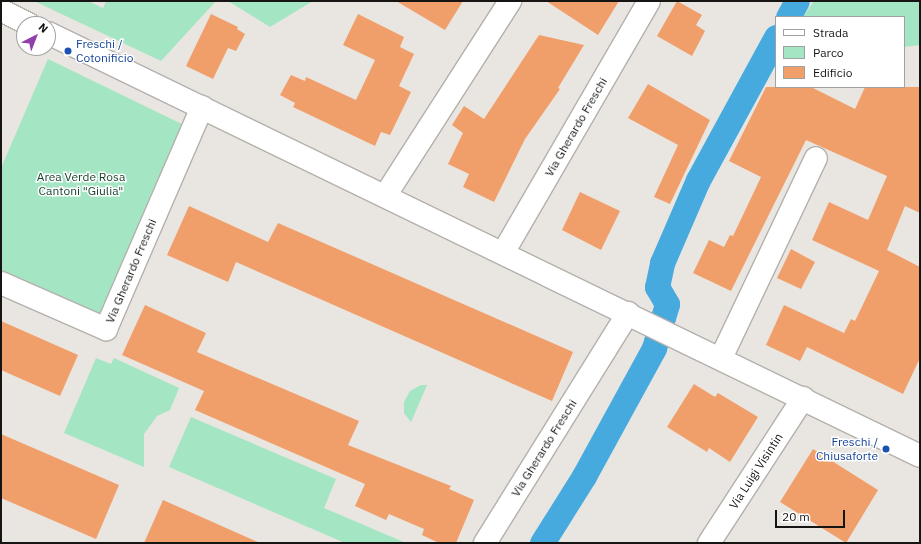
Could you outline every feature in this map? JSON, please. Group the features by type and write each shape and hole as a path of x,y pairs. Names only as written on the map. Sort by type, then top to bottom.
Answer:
{"street":[{"path":"386,196 510,1"},
{"name":"Via Gherardo Freschi","path":"503,253 650,1"},
{"path":"1,10 16,18"},
{"path":"56,37 637,317 920,456"},
{"name":"Via Gherardo Freschi","path":"1,283 106,329 202,107"},
{"path":"721,358 816,158"},
{"name":"Via Gherardo Freschi","path":"485,543 637,317"},
{"name":"Via Luigi Visintin","path":"709,543 803,398"}],"green space":[{"path":"34,1 88,1 103,8 106,1 216,1 161,61"},
{"path":"228,1 313,1 270,27"},
{"path":"814,1 920,1 920,45 905,47 905,16 804,16"},
{"name":"Area Verde Rosa Cantoni \"Giulia\"","path":"48,59 192,129 106,329 1,283 1,168"},
{"path":"96,358 111,364 114,358 179,388 170,410 157,416 144,434 144,467 64,433"},
{"path":"421,385 427,385 411,422 404,413 404,402 410,391"},
{"path":"191,417 336,479 324,508 406,543 345,543 169,467"}],"building":[{"path":"396,1 463,1 445,30"},
{"path":"546,1 619,1 598,35"},
{"path":"677,1 702,15 696,25 705,31 692,56 657,36"},
{"path":"211,14 238,27 237,29 245,34 236,51 228,48 213,79 186,66"},
{"path":"358,14 404,37 400,47 414,54 399,86 411,92 390,135 381,132 375,146 293,107 295,103 280,95 291,75 305,81 306,77 356,100 375,60 343,45"},
{"path":"539,35 584,45 558,88 560,89 525,139 494,202 463,187 469,174 448,164 463,133 452,125 464,106 484,119"},
{"path":"648,84 710,120 670,204 654,197 678,145 628,118"},
{"path":"766,87 813,88 855,109 865,88 920,87 920,213 905,206 887,250 920,267 920,358 903,394 807,347 800,361 766,345 784,305 844,333 851,319 855,321 879,271 812,240 829,202 868,220 887,176 806,140 731,291 693,273 709,240 724,247 730,235 733,236 761,177 729,161"},
{"path":"580,192 620,211 601,250 562,230"},
{"path":"189,206 268,242 278,223 573,352 552,401 236,262 228,282 167,255"},
{"path":"791,249 815,262 801,289 777,278"},
{"path":"145,305 206,333 197,352 359,421 348,445 451,486 449,489 474,500 456,543 439,543 422,535 424,529 389,514 386,520 355,506 365,484 195,410 204,391 122,355"},
{"path":"1,321 78,355 60,396 1,370"},
{"path":"694,384 715,397 718,393 758,417 730,462 709,448 707,452 667,427"},
{"path":"1,434 119,485 96,539 1,498"},
{"path":"813,449 878,490 846,543 780,502"},
{"path":"163,500 260,543 144,543"}],"waterway":[{"path":"789,16 797,1"},
{"path":"542,543 584,476 654,348 667,304 657,287 662,263 698,180 775,39"}],"place":[{"name":"Freschi / Cotonificio","path":"68,51"},
{"name":"Freschi / Chiusaforte","path":"886,449"}]}
